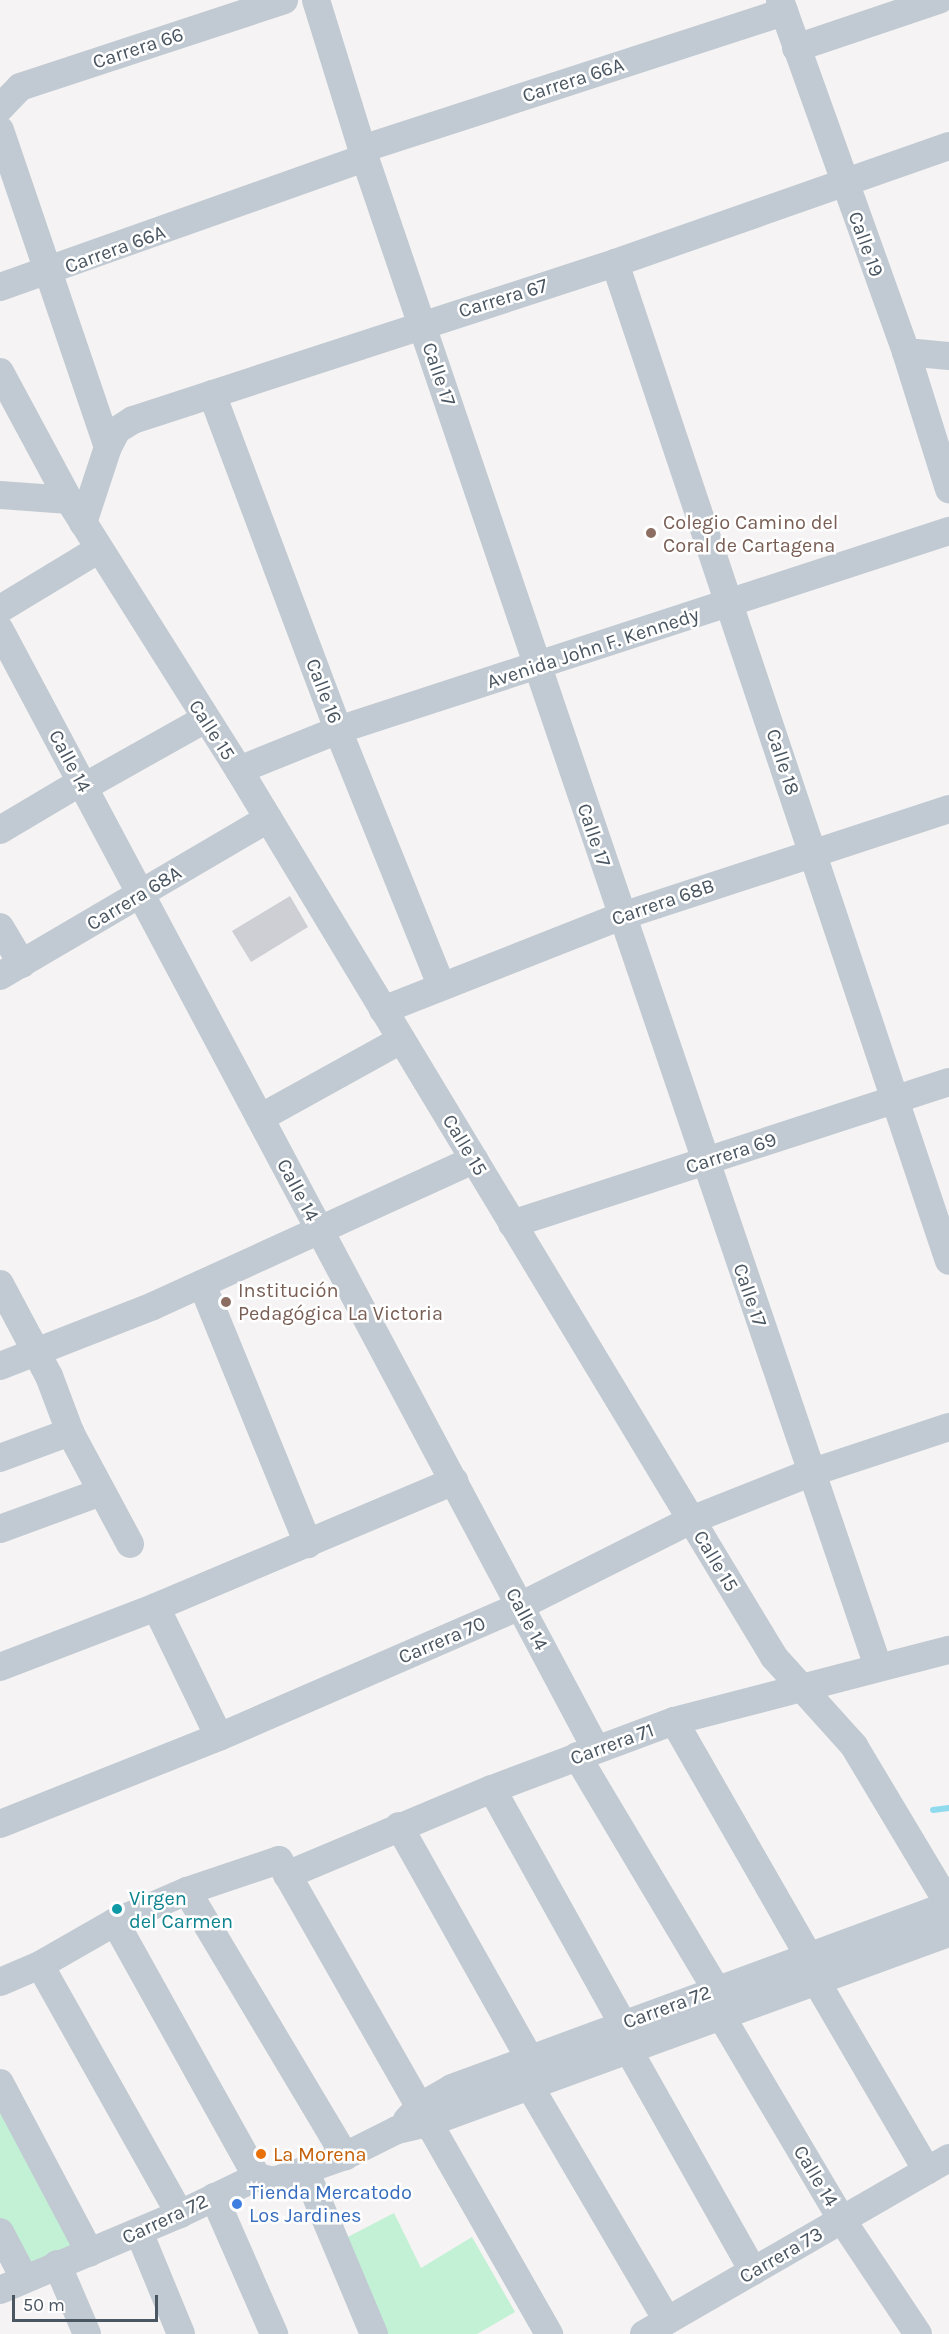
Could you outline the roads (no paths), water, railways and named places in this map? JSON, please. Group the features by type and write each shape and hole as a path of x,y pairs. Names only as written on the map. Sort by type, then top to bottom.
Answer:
{"street":[{"name":"Carrera 66","path":"0,108 20,87 284,0"},
{"name":"Calle 17","path":"316,0 364,154 704,1162 878,1667"},
{"path":"796,48 939,0"},
{"name":"Carrera 66A","path":"0,287 47,273 364,154 782,6"},
{"name":"Calle 19","path":"782,6 843,183 906,352 949,489"},
{"path":"0,130 108,447"},
{"name":"Carrera 67","path":"76,511 117,430 133,420 422,323 615,263 949,146"},
{"name":"Calle 18","path":"615,263 731,602 949,1261"},
{"path":"906,352 949,356"},
{"name":"Calle 15","path":"0,372 76,511 239,770 774,1657 859,1755 949,1905"},
{"name":"Calle 16","path":"212,394 338,730 441,985"},
{"path":"0,495 76,511"},
{"name":"Avenida John F. Kennedy","path":"239,770 338,730 949,531"},
{"path":"0,609 99,549"},
{"name":"Calle 14","path":"0,630 520,1606 587,1753 718,2002 842,2220 918,2334"},
{"path":"0,830 205,719"},
{"name":"Carrera 68B","path":"383,1010 441,985 622,916 812,851 949,809"},
{"name":"Carrera 68A","path":"11,970 268,819"},
{"path":"0,927 11,970"},
{"path":"260,1118 401,1040"},
{"name":"Carrera 69","path":"512,1224 949,1082"},
{"path":"0,1366 38,1354 202,1284 474,1160"},
{"path":"0,1284 38,1354 70,1432 130,1544"},
{"path":"202,1284 308,1544"},
{"name":"Carrera 70","path":"0,1824 219,1737 520,1606 691,1520 810,1473 949,1427"},
{"path":"0,1458 70,1432"},
{"path":"0,1667 156,1607 454,1481"},
{"path":"0,1529 101,1492"},
{"path":"156,1607 219,1737"},
{"name":"Carrera 71","path":"0,1982 40,1965 115,1922 187,1891 283,1868 674,1721 801,1686 949,1650"},
{"path":"674,1721 812,1967 938,2165"},
{"path":"492,1789 753,2271"},
{"path":"399,1826 529,2071 656,2327"},
{"path":"283,1868 549,2334"},
{"path":"187,1891 345,2156"},
{"name":"Carrera 72","path":"12,2284 139,2232 257,2177 274,2181 345,2156 424,2115 452,2088 529,2071 718,2002 812,1967 949,1905"},
{"path":"115,1922 257,2177"},
{"name":"Carrera 72","path":"812,1967 949,1933"},
{"path":"40,1965 180,2214"},
{"path":"0,2083 90,2253"},
{"name":"Carrera 73","path":"656,2327 938,2165"},
{"path":"305,2170 374,2334"},
{"path":"214,2197 274,2334"},
{"path":"0,2232 12,2284"},
{"path":"139,2232 181,2334"},
{"path":"57,2264 87,2334"}],"waterway":[{"path":"933,1810 949,1808"}],"place":[{"name":"Colegio Camino del Coral de Cartagena","path":"651,533"},
{"name":"Institución Pedagógica La Victoria","path":"226,1302"},
{"name":"Virgen del Carmen","path":"117,1909"},
{"name":"La Morena","path":"261,2154"},
{"name":"Tienda Mercatodo Los Jardines","path":"237,2204"}]}
